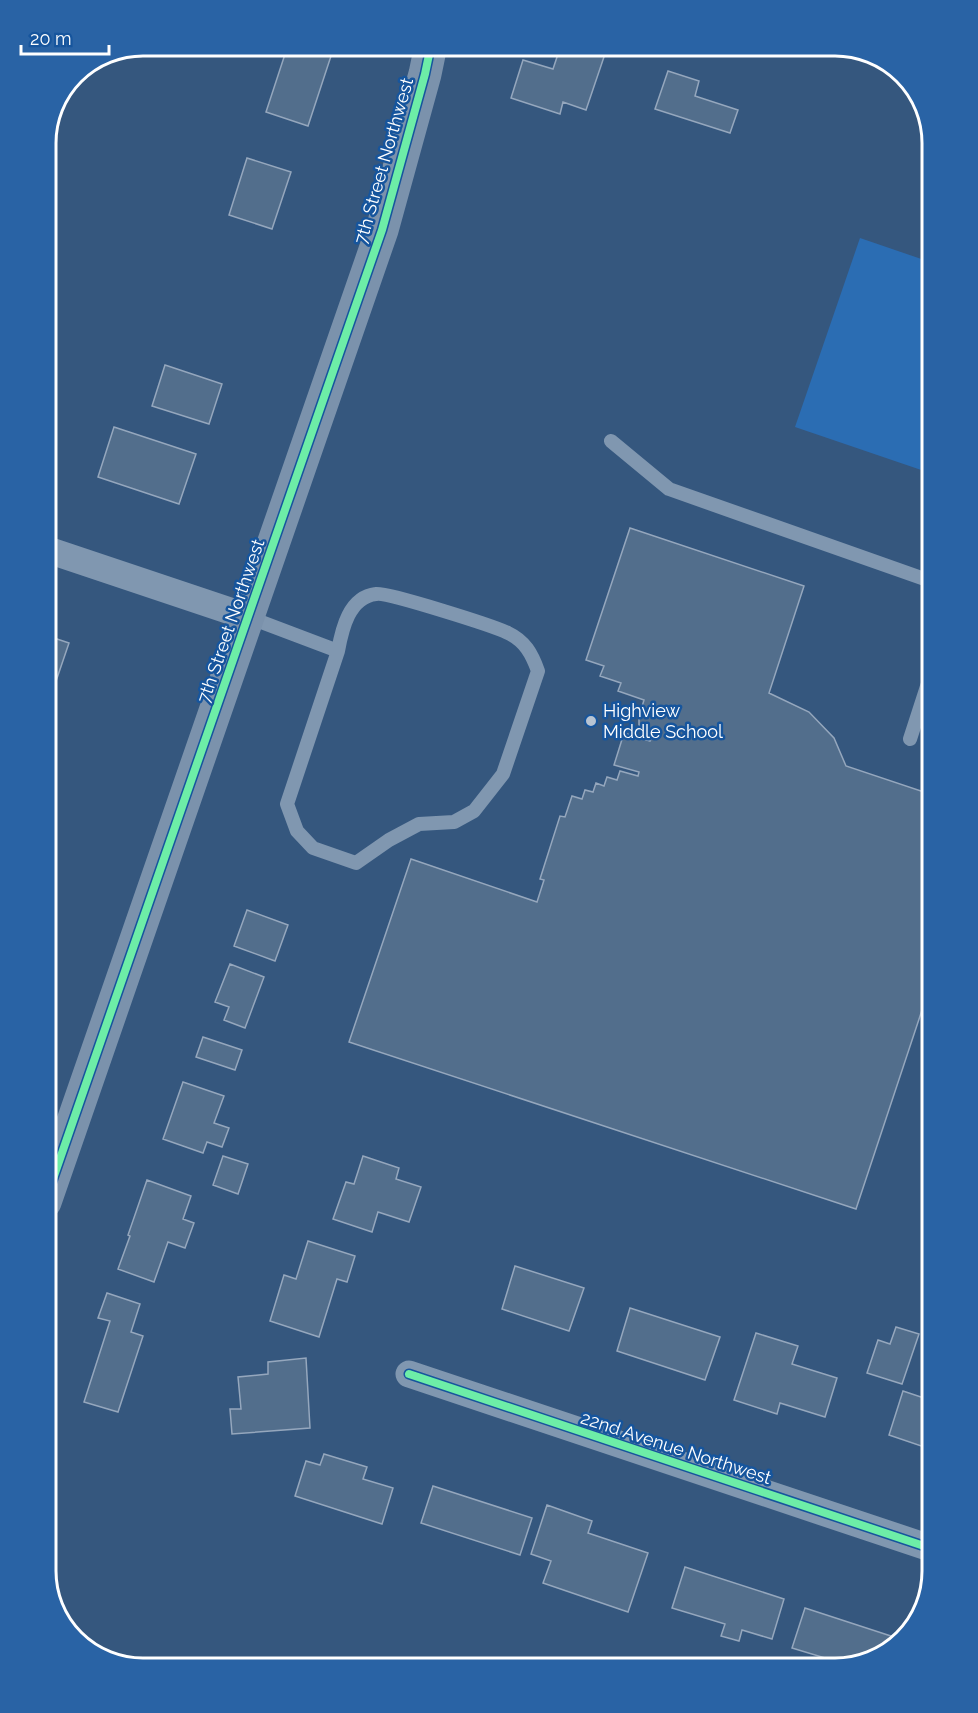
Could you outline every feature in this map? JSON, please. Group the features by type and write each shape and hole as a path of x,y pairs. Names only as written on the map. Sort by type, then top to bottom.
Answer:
{"street":[{"name":"7th Street Northwest","path":"56,1171 382,230 428,56"},
{"path":"56,553 248,617"},
{"name":"22nd Avenue Northwest","path":"409,1374 922,1545"}],"lane":[{"path":"611,441 669,489 922,578"},
{"path":"376,593 508,633 530,651 538,671 503,774 474,811 454,822 419,824 388,840 356,863 313,848 297,831 287,804 338,651 342,626 357,602 376,593"},
{"path":"248,617 338,651"},
{"path":"910,739 922,702"}],"shaded area":[{"path":"860,238 922,259 922,470 795,427"}],"building":[{"path":"284,56 331,56 308,126 266,112"},
{"path":"557,56 604,56 586,110 563,102 560,114 511,98 523,60 553,69"},
{"path":"668,71 699,81 695,96 738,110 730,133 655,109"},
{"path":"247,158 291,172 272,229 229,215"},
{"path":"165,365 222,384 209,424 152,406"},
{"path":"114,427 196,454 179,504 98,477"},
{"name":"Highview Middle School","path":"630,528 804,586 769,693 809,712 834,738 846,766 922,791 922,1010 856,1209 349,1042 411,859 537,902 544,880 540,879 560,816 565,817 572,796 582,799 585,790 593,792 596,783 604,786 607,777 617,780 620,771 638,776 639,772 614,765 624,733 650,741 652,737 639,725 644,700 618,691 621,683 600,676 604,666 586,660"},
{"path":"56,639 69,643 56,681"},
{"path":"247,910 288,925 275,961 234,946"},
{"path":"230,964 264,977 245,1028 224,1020 229,1007 215,1002"},
{"path":"203,1037 242,1050 235,1070 196,1057"},
{"path":"183,1082 224,1096 214,1123 229,1128 222,1147 207,1142 203,1153 163,1139"},
{"path":"223,1156 248,1164 238,1194 213,1185"},
{"path":"363,1156 399,1168 396,1179 421,1187 409,1222 378,1212 372,1232 333,1219 346,1182 354,1184"},
{"path":"147,1180 191,1196 183,1219 194,1223 185,1248 168,1242 154,1282 118,1269"},
{"path":"308,1241 355,1256 347,1282 337,1279 319,1337 270,1321 284,1275 296,1279"},
{"path":"515,1266 584,1288 569,1331 502,1309"},
{"path":"107,1293 140,1304 131,1332 143,1336 118,1412 84,1402 110,1321 98,1318"},
{"path":"630,1308 720,1337 705,1380 617,1351"},
{"path":"896,1327 919,1334 902,1384 867,1373 878,1340 890,1344"},
{"path":"756,1333 798,1346 792,1364 837,1378 825,1417 780,1403 777,1414 734,1400"},
{"path":"306,1358 310,1428 232,1434 230,1409 241,1409 238,1377 268,1374 268,1362"},
{"path":"903,1391 922,1397 922,1446 889,1435"},
{"path":"324,1454 367,1467 363,1479 393,1488 382,1524 295,1496 306,1461 320,1465"},
{"path":"433,1486 532,1518 520,1555 421,1523"},
{"path":"547,1505 592,1521 588,1533 648,1553 628,1612 543,1583 551,1561 531,1554"},
{"path":"685,1567 784,1599 772,1639 742,1630 739,1641 721,1636 725,1624 672,1608"},
{"path":"805,1608 892,1636 864,1653 836,1658 825,1658 792,1648"}],"cycle path":[{"path":"56,1170 382,230 429,56"},
{"path":"409,1374 922,1545"}],"place":[{"name":"Highview Middle School","path":"591,721"}]}
